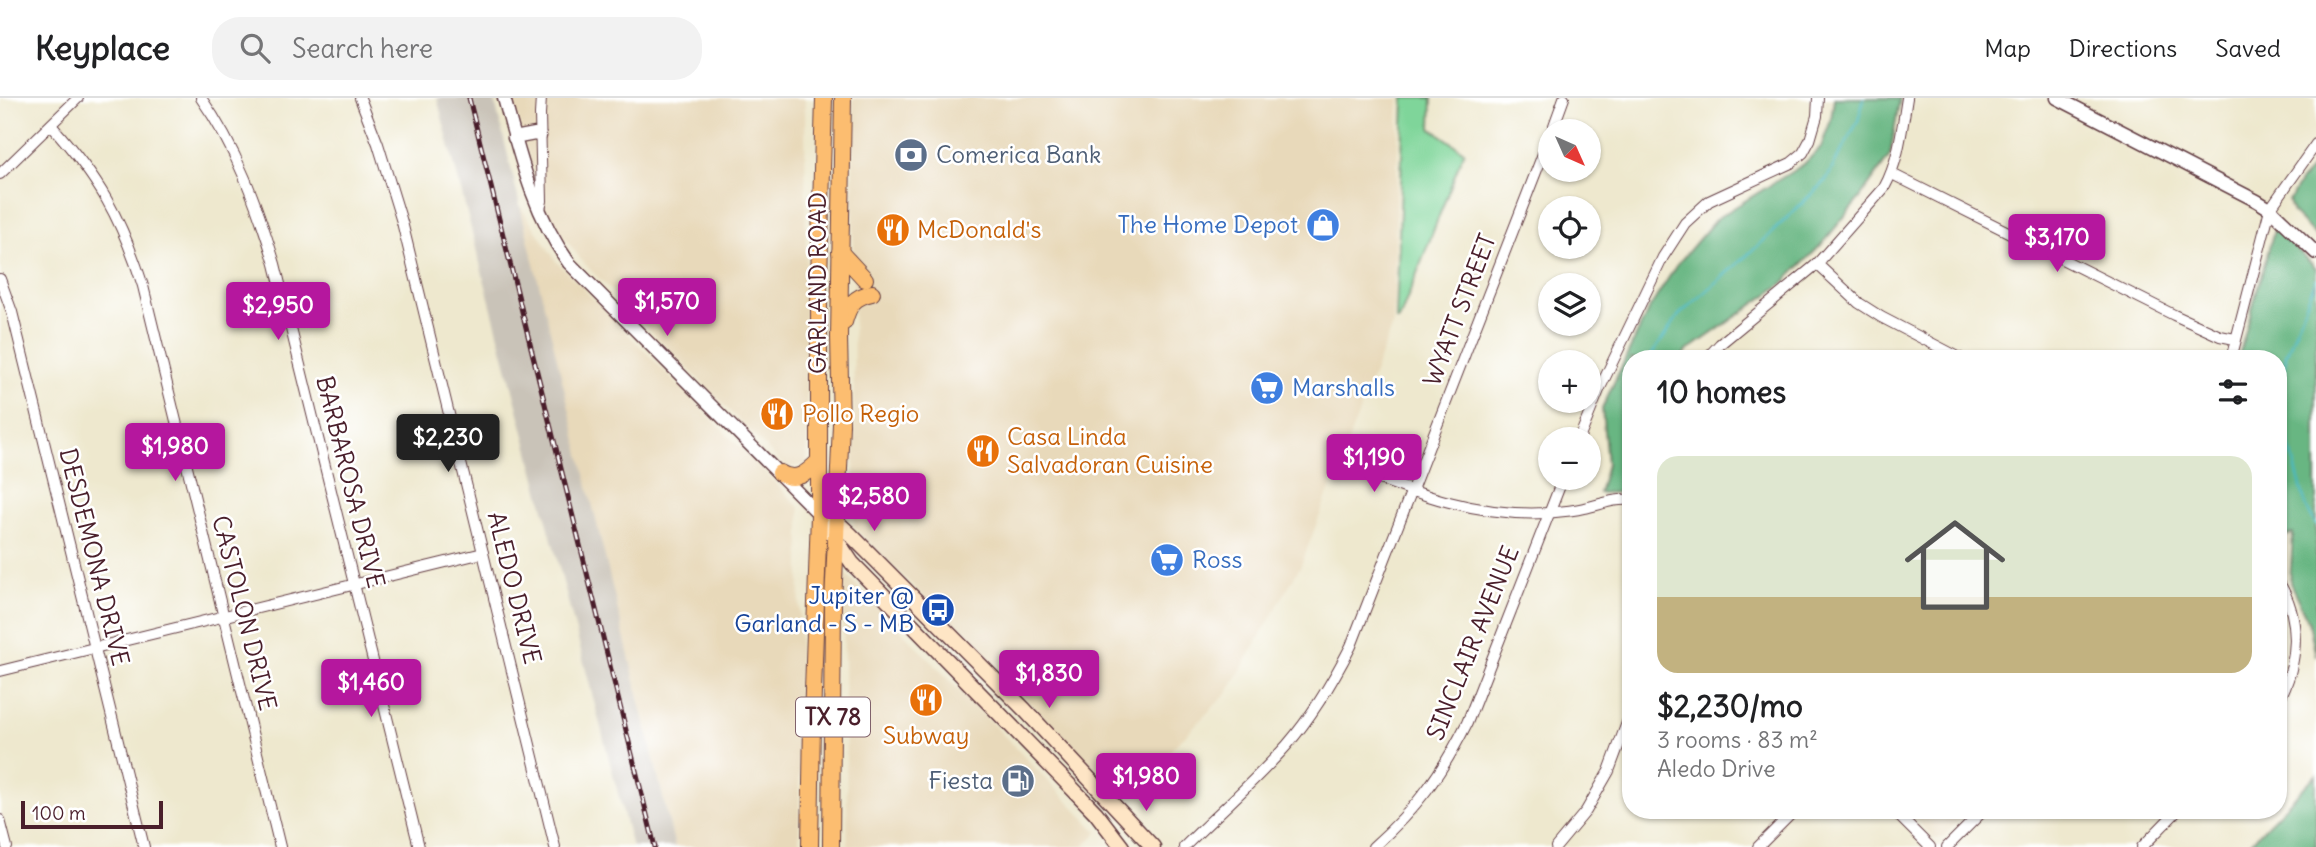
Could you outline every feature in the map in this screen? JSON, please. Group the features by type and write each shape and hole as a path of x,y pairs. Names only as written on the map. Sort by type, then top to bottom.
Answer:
{"main road":[{"name":"GARLAND ROAD","path":"810,839 819,514 819,279 824,98"},
{"name":"GARLAND ROAD","path":"831,839 833,603 841,424 839,337 843,98"},
{"path":"839,337 847,310 869,286 841,252"},
{"path":"780,473 793,478 809,471 819,461"},
{"path":"819,514 837,522 1080,768 1153,847"},
{"path":"819,514 852,564 1096,813 1122,847"},
{"path":"945,658 951,637"},
{"path":"813,696 833,696"},
{"path":"1069,785 1080,768"},
{"path":"810,839 831,839"}],"street":[{"path":"0,174 78,98"},
{"name":"BARBAROSA DRIVE","path":"201,98 239,162 258,207 275,264 419,847"},
{"name":"ALEDO DRIVE","path":"360,98 382,156 402,222 555,847"},
{"path":"504,98 539,213 569,263 819,514"},
{"path":"539,213 541,98"},
{"name":"WYATT STREET","path":"1556,119 1563,98"},
{"path":"1584,427 1663,257 1685,223 1709,201 1791,163 1803,152 1810,140 1817,116 1818,98"},
{"path":"1714,350 1817,264 1884,188 1892,174 1907,98"},
{"path":"2057,98 2257,201 2270,209 2316,253"},
{"name":"CASTOLON DRIVE","path":"51,125 94,177 122,226 143,286 280,847"},
{"path":"515,141 536,140 540,136"},
{"path":"2233,350 2270,209 2316,144"},
{"name":"WYATT STREET","path":"1184,847 1286,745 1314,710 1336,675 1351,646 1538,167"},
{"path":"1892,174 2174,316 2235,339"},
{"path":"1817,264 1858,303 1945,350"},
{"name":"DESDEMONA DRIVE","path":"0,279 12,312 144,847"},
{"path":"1348,467 1447,503 1514,514 1583,508 1622,500"},
{"name":"SINCLAIR AVENUE","path":"1373,847 1430,788 1450,756 1467,723 1558,490"},
{"path":"0,671 484,553"},
{"path":"2287,598 2296,634 2295,657 2287,683"},
{"path":"1556,847 1586,811 1609,771 1622,736"},
{"path":"1758,847 1786,819"},
{"path":"1902,819 1930,847"},
{"path":"1947,847 1975,819"},
{"path":"2142,847 2169,819"},
{"path":"0,820 6,847"}],"shaded area":[{"path":"437,98 494,98 675,847 632,847"},
{"path":"512,98 805,98 807,464 786,468 581,260 544,209"},
{"path":"853,98 1399,98 1393,323 1301,565 1229,691 1124,797 854,527"},
{"path":"519,204 556,261 800,508 799,847 675,847"},
{"path":"842,570 1098,832 1082,847 848,847"},
{"path":"1915,819 1960,819 1942,838 1935,839"}],"green space":[{"path":"1404,98 1432,98 1431,128 1464,151 1399,320 1396,320"},
{"path":"1834,98 1900,98 1890,155 1860,198 1820,246 1781,285 1688,350 1630,350 1649,309 1676,266 1716,219 1804,164 1821,147 1831,120"},
{"path":"2316,164 2316,236 2293,213 2289,201 2301,180"},
{"path":"2274,230 2316,268 2316,657 2309,623 2290,583 2293,533 2287,536 2287,350 2241,350"},
{"path":"1622,366 1622,492 1599,493 1607,464 1602,408"},
{"path":"2316,775 2316,847 2246,847 2273,819 2287,819 2287,805"}],"waterway":[{"path":"1655,350 1679,315 1761,243 1826,180 1858,121 1864,98"},
{"path":"2287,352 2316,279"},
{"path":"2287,435 2306,506 2316,525"},
{"path":"1620,487 1622,477"}],"railway":[{"path":"469,98 655,847"}],"place":[{"name":"Comerica Bank","path":"911,155"},
{"name":"The Home Depot","path":"1323,225"},
{"name":"McDonald's","path":"893,230"},
{"name":"Marshalls","path":"1267,388"},
{"name":"Pollo Regio","path":"777,414"},
{"name":"Casa Linda Salvadoran Cuisine","path":"983,451"},
{"name":"Ross","path":"1167,560"},
{"name":"Jupiter @ Garland - S - MB","path":"938,610"},
{"name":"Subway","path":"926,700"},
{"name":"Fiesta","path":"1018,781"}]}
